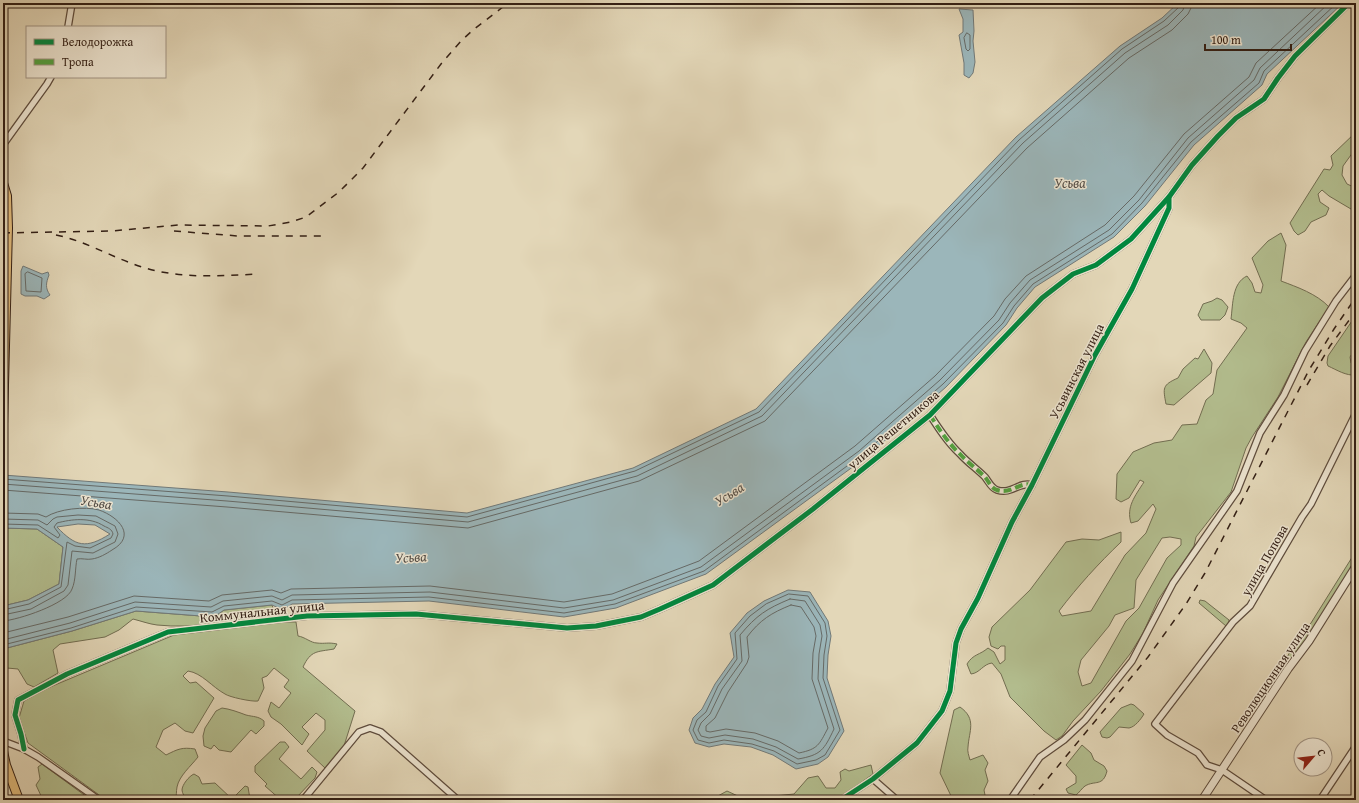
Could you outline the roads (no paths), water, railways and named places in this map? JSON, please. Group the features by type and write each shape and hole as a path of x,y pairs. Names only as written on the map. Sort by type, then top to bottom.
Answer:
{"main road":[{"path":"3,183 7,196 5,228 3,424"},
{"path":"3,751 6,765 19,800"}],"street":[{"path":"68,26 72,3"},
{"name":"Усьвинская улица","path":"841,800 873,779 917,743 942,711 950,690 956,643 962,629 978,598 1012,522 1032,486 1095,355 1135,282 1169,208 1169,197 1192,165 1218,136 1236,118 1264,99 1295,56 1349,3"},
{"path":"3,145 50,78"},
{"name":"улица Решетникова","path":"596,626 641,617 713,585 813,509 930,415 1042,298 1073,274 1096,265 1131,239 1169,197"},
{"path":"1010,800 1040,757 1064,740 1085,720 1132,661 1173,583 1237,491 1260,433 1284,395 1305,351 1336,301 1356,275"},
{"name":"улица Попова","path":"1222,770 1207,765 1198,753 1167,735 1155,724 1232,622 1250,606 1311,504 1356,413"},
{"path":"930,415 959,454 985,477 992,487 1006,492 1023,485 1028,484 1032,486"},
{"name":"Революционная улица","path":"1202,800 1288,669 1309,641 1356,566"},
{"name":"Коммунальная улица","path":"24,749 21,734 14,715 18,700 67,674 168,632 307,616 401,614 416,614 566,628 596,626"},
{"path":"303,800 359,732 367,728 374,728 381,732 458,800"},
{"path":"3,741 24,749 38,757 99,800"},
{"path":"1320,800 1356,746"},
{"path":"1222,770 1266,800"},
{"path":"873,779 897,800"}],"water":[{"name":"Усьва","path":"1178,3 1343,3 1267,74 1262,85 1194,145 1145,206 1114,237 1035,287 1017,308 1006,325 946,387 865,458 706,574 616,608 564,617 429,601 292,604 283,610 272,605 224,610 214,617 136,611 72,631 3,649 3,606 28,600 59,584 63,547 37,529 3,528 3,475 228,492 467,513 633,468 756,409 1016,137 1120,46 1162,18","holes":["78,524 95,525 110,534 102,539 88,544 82,544 70,539 57,527"]},
{"path":"959,9 973,10 975,62 973,73 969,78 964,75 964,63 959,35 963,32 963,19"},
{"path":"23,266 42,274 48,272 47,288 50,295 44,299 37,296 25,296 21,294 21,271"},
{"path":"788,590 810,592 828,621 831,636 827,678 844,731 828,757 818,764 796,769 773,755 751,747 724,744 709,747 695,743 689,730 693,718 702,709 715,684 734,657 730,633 747,613 764,601"}],"railway":[{"path":"3,233 112,231 178,225 268,226 291,222 306,217 339,192 363,168 441,64 461,41 508,3"},
{"path":"174,231 238,236 323,236"},
{"path":"56,235 78,241 131,263 156,271 200,276 259,274"},
{"path":"1030,800 1148,657 1186,604 1205,573 1309,370 1356,297"},
{"path":"1307,385 1330,346 1356,311"}]}
